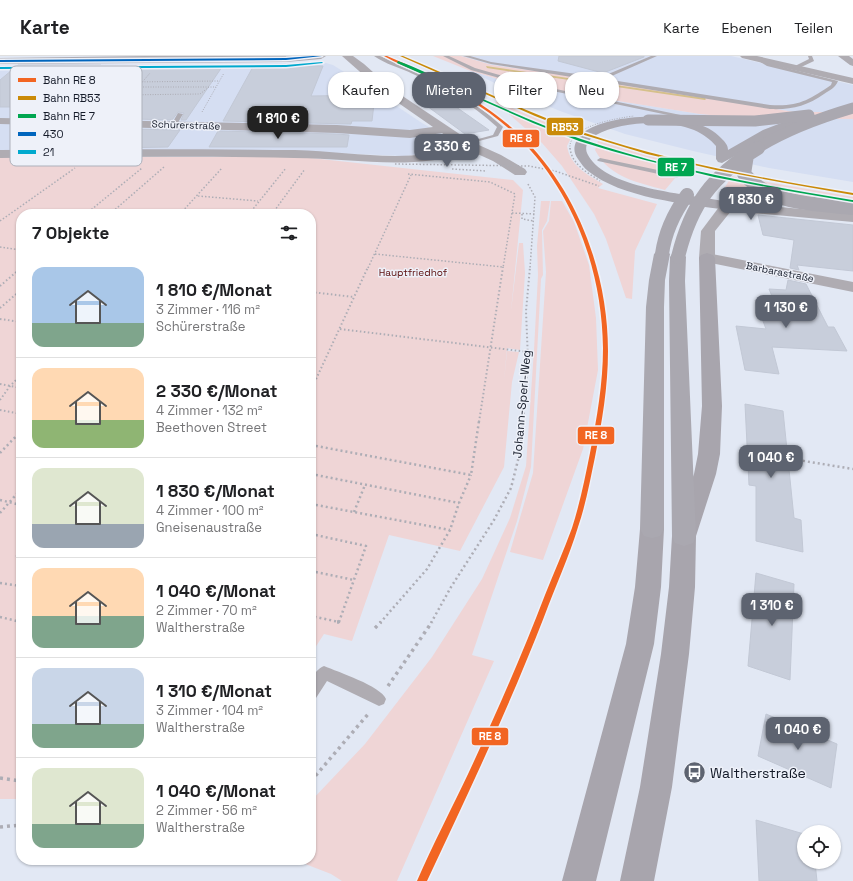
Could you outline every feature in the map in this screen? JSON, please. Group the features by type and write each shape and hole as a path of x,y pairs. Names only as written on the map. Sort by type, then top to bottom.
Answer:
{"highway":[{"path":"706,173 722,159 767,132 807,116 853,102"},
{"path":"652,529 655,307 657,280 698,203 714,181 726,170 747,155 780,136 826,117 853,108"},
{"path":"727,206 646,192 604,182 583,159 580,149 583,140 592,132 607,125 626,121 754,121 807,116"},
{"path":"648,120 680,123 707,132 720,142 722,146 722,159"},
{"path":"747,155 744,174 750,181 761,189 791,199 853,208"},
{"path":"684,536 677,281 670,255 663,244 669,226 685,196 695,184"}],"main road":[{"path":"254,58 288,56"},
{"path":"0,61 158,57 286,59 322,56"},
{"path":"637,881 656,787 675,654 682,586 684,536 705,474 709,454 712,406 707,258"},
{"path":"579,881 640,644 648,587 652,529"}],"street":[{"path":"346,56 361,66 388,91 467,146 497,158 520,172"},
{"path":"745,56 850,80"},
{"path":"837,56 846,62"},
{"path":"799,69 846,62"},
{"path":"846,62 842,72 845,77 850,80"},
{"name":"Schürerstraße","path":"0,121 10,121"},
{"name":"Schürerstraße","path":"142,124 337,129 410,134 444,129"},
{"path":"142,154 296,154 420,159 443,157 467,146"},
{"path":"707,258 708,231 727,206 853,218"},
{"name":"Barbarastraße","path":"707,258 853,287"}],"lane":[{"path":"376,56 430,79 465,100 500,127 496,136 467,146"},
{"path":"445,56 473,69 526,84 738,127"},
{"path":"465,56 491,63 565,74"},
{"path":"619,72 655,56"},
{"path":"799,69 811,58"},
{"path":"619,82 782,108 801,106 833,86 835,82 769,65 759,59"},
{"path":"174,125 180,114"},
{"path":"600,160 677,176"},
{"path":"316,685 324,673 363,690 379,699"}],"path":[{"path":"144,82 153,69"},
{"path":"211,96 225,71"},
{"path":"144,82 219,82"},
{"path":"142,87 216,87"},
{"path":"142,95 200,94 209,87"},
{"path":"253,209 290,163"},
{"path":"395,164 529,166 604,182"},
{"path":"276,209 308,165"},
{"path":"17,209 77,167"},
{"path":"92,209 143,167"},
{"path":"116,209 164,167"},
{"path":"185,209 223,168"},
{"name":"Johann-Sperl-Weg","path":"316,775 367,716 431,623 451,587 494,520 511,488 520,452 528,352 526,311 535,214 535,197 530,185 520,172"},
{"path":"374,628 427,569 450,530 459,503 471,475 515,194 490,182 403,174"},
{"path":"316,379 411,175"},
{"path":"197,196 259,201"},
{"path":"0,221 16,210"},
{"path":"512,213 535,214"},
{"path":"522,214 522,219 534,221"},
{"path":"0,247 16,249"},
{"path":"375,254 503,267"},
{"path":"0,286 16,272"},
{"path":"316,293 354,297"},
{"path":"0,308 16,294"},
{"path":"0,319 16,321"},
{"path":"340,329 528,352"},
{"path":"0,400 16,380"},
{"path":"0,384 16,387"},
{"path":"0,410 16,413"},
{"path":"0,453 16,436"},
{"path":"316,446 471,475"},
{"path":"798,460 853,469"},
{"path":"316,475 459,503"},
{"path":"354,512 365,484"},
{"path":"0,513 16,494"},
{"path":"0,500 16,504"},
{"path":"316,505 450,530"},
{"path":"316,535 366,546 339,622 316,617"},
{"path":"316,572 354,580"},
{"path":"0,584 16,586"},
{"path":"0,617 16,621"},
{"path":"0,778 16,780"},
{"path":"0,827 16,825"}],"shaded area":[{"path":"461,56 731,56 853,85 853,112 794,112 619,83 619,72 565,72 565,75 557,74 557,72 544,72 492,65"},
{"path":"326,63 333,65 344,72 328,72 328,108 400,108 454,141 435,152 404,156 285,151 142,152 142,66 10,66 10,152 0,152 0,65"},
{"path":"486,76 494,78 494,83 486,79"},
{"path":"557,91 565,93 565,108 619,108 619,101 700,114 853,119 853,182 769,168 693,151 625,134 553,108 557,108"}],"green space":[{"path":"433,56 461,56 492,65 544,72 494,72 494,78 486,76 486,72 475,72"},
{"path":"557,74 565,75 565,93 557,91"},
{"path":"619,83 794,112 853,112 853,119 741,118 700,114 619,101"},
{"path":"502,108 512,108 573,134 567,146 569,153 580,169 603,184 598,188 657,204 635,251 632,299 626,298 606,239 594,214 562,166 542,143"},
{"path":"598,141 687,164 665,190 625,178 616,173 608,167 595,150"},
{"name":"Hauptfriedhof","path":"0,157 10,157 10,166 142,166 142,157 302,157 513,180 523,190 511,311 519,243 523,243 525,273 520,350 507,348 504,381 507,351 519,352 512,382 504,467 460,551 389,535 352,641 324,634 316,646 316,209 16,209 16,799 0,799"},
{"path":"732,176 736,177 753,191 725,187"},
{"path":"761,181 853,197 853,201 793,194 770,187"},
{"path":"724,189 776,202 720,194"},
{"path":"541,201 550,201 547,221 542,230 543,275 541,279 531,467 517,521 472,655 494,661 397,881 342,881 331,874 308,865 316,865 316,796 365,744 432,657 482,579 510,518 526,466 538,275 537,246"},
{"path":"551,201 562,201 574,222 589,265 596,318 598,370 583,449 543,560 510,552 533,473 546,272 543,231 549,221"}],"building":[{"path":"559,56 644,56 606,72 599,72 558,61"},
{"path":"18,65 101,65 100,66 17,66"},
{"path":"254,65 323,66 311,96 328,96 328,108 374,108 372,121 352,121 351,124 223,121"},
{"path":"222,67 186,120 181,120 184,113 178,112 172,120 142,119 142,68"},
{"path":"10,72 10,107 0,107 0,80"},
{"path":"430,108 458,108 489,130 465,134"},
{"path":"142,129 180,130 168,147 142,147"},
{"path":"218,131 349,135 347,147 209,147"},
{"path":"758,215 853,225 853,271 797,265 799,270 790,268 794,240 763,235"},
{"path":"788,280 806,284 828,327 834,327 847,351 772,347 779,374 745,370 736,326 766,329 755,300 774,301 769,289 786,290"},
{"path":"745,404 783,411 794,518 801,520 803,552 756,541 756,486 749,485"},
{"path":"756,573 794,584 790,680 748,666"},
{"path":"766,714 837,744 831,788 758,756"},
{"path":"756,820 797,832 797,869 816,869 817,881 759,881"}],"waterway":[{"path":"487,67 705,99"}],"transit line":[{"name":"430","path":"0,61 286,59 321,56"},
{"path":"385,56 446,84 484,107 519,136 550,172 575,215 585,238 599,286 605,337 602,400 596,438 584,494 569,545 503,706 422,881"},
{"path":"398,62 511,113 580,140 647,160 714,176 852,201"},
{"name":"21","path":"142,67 286,66 322,63"},
{"name":"21","path":"0,68 10,68"}],"rail line":[{"name":"RB53","path":"401,56 536,116 615,144 682,162 853,194"}],"place":[{"name":"Waltherstraße","path":"695,773"}]}
